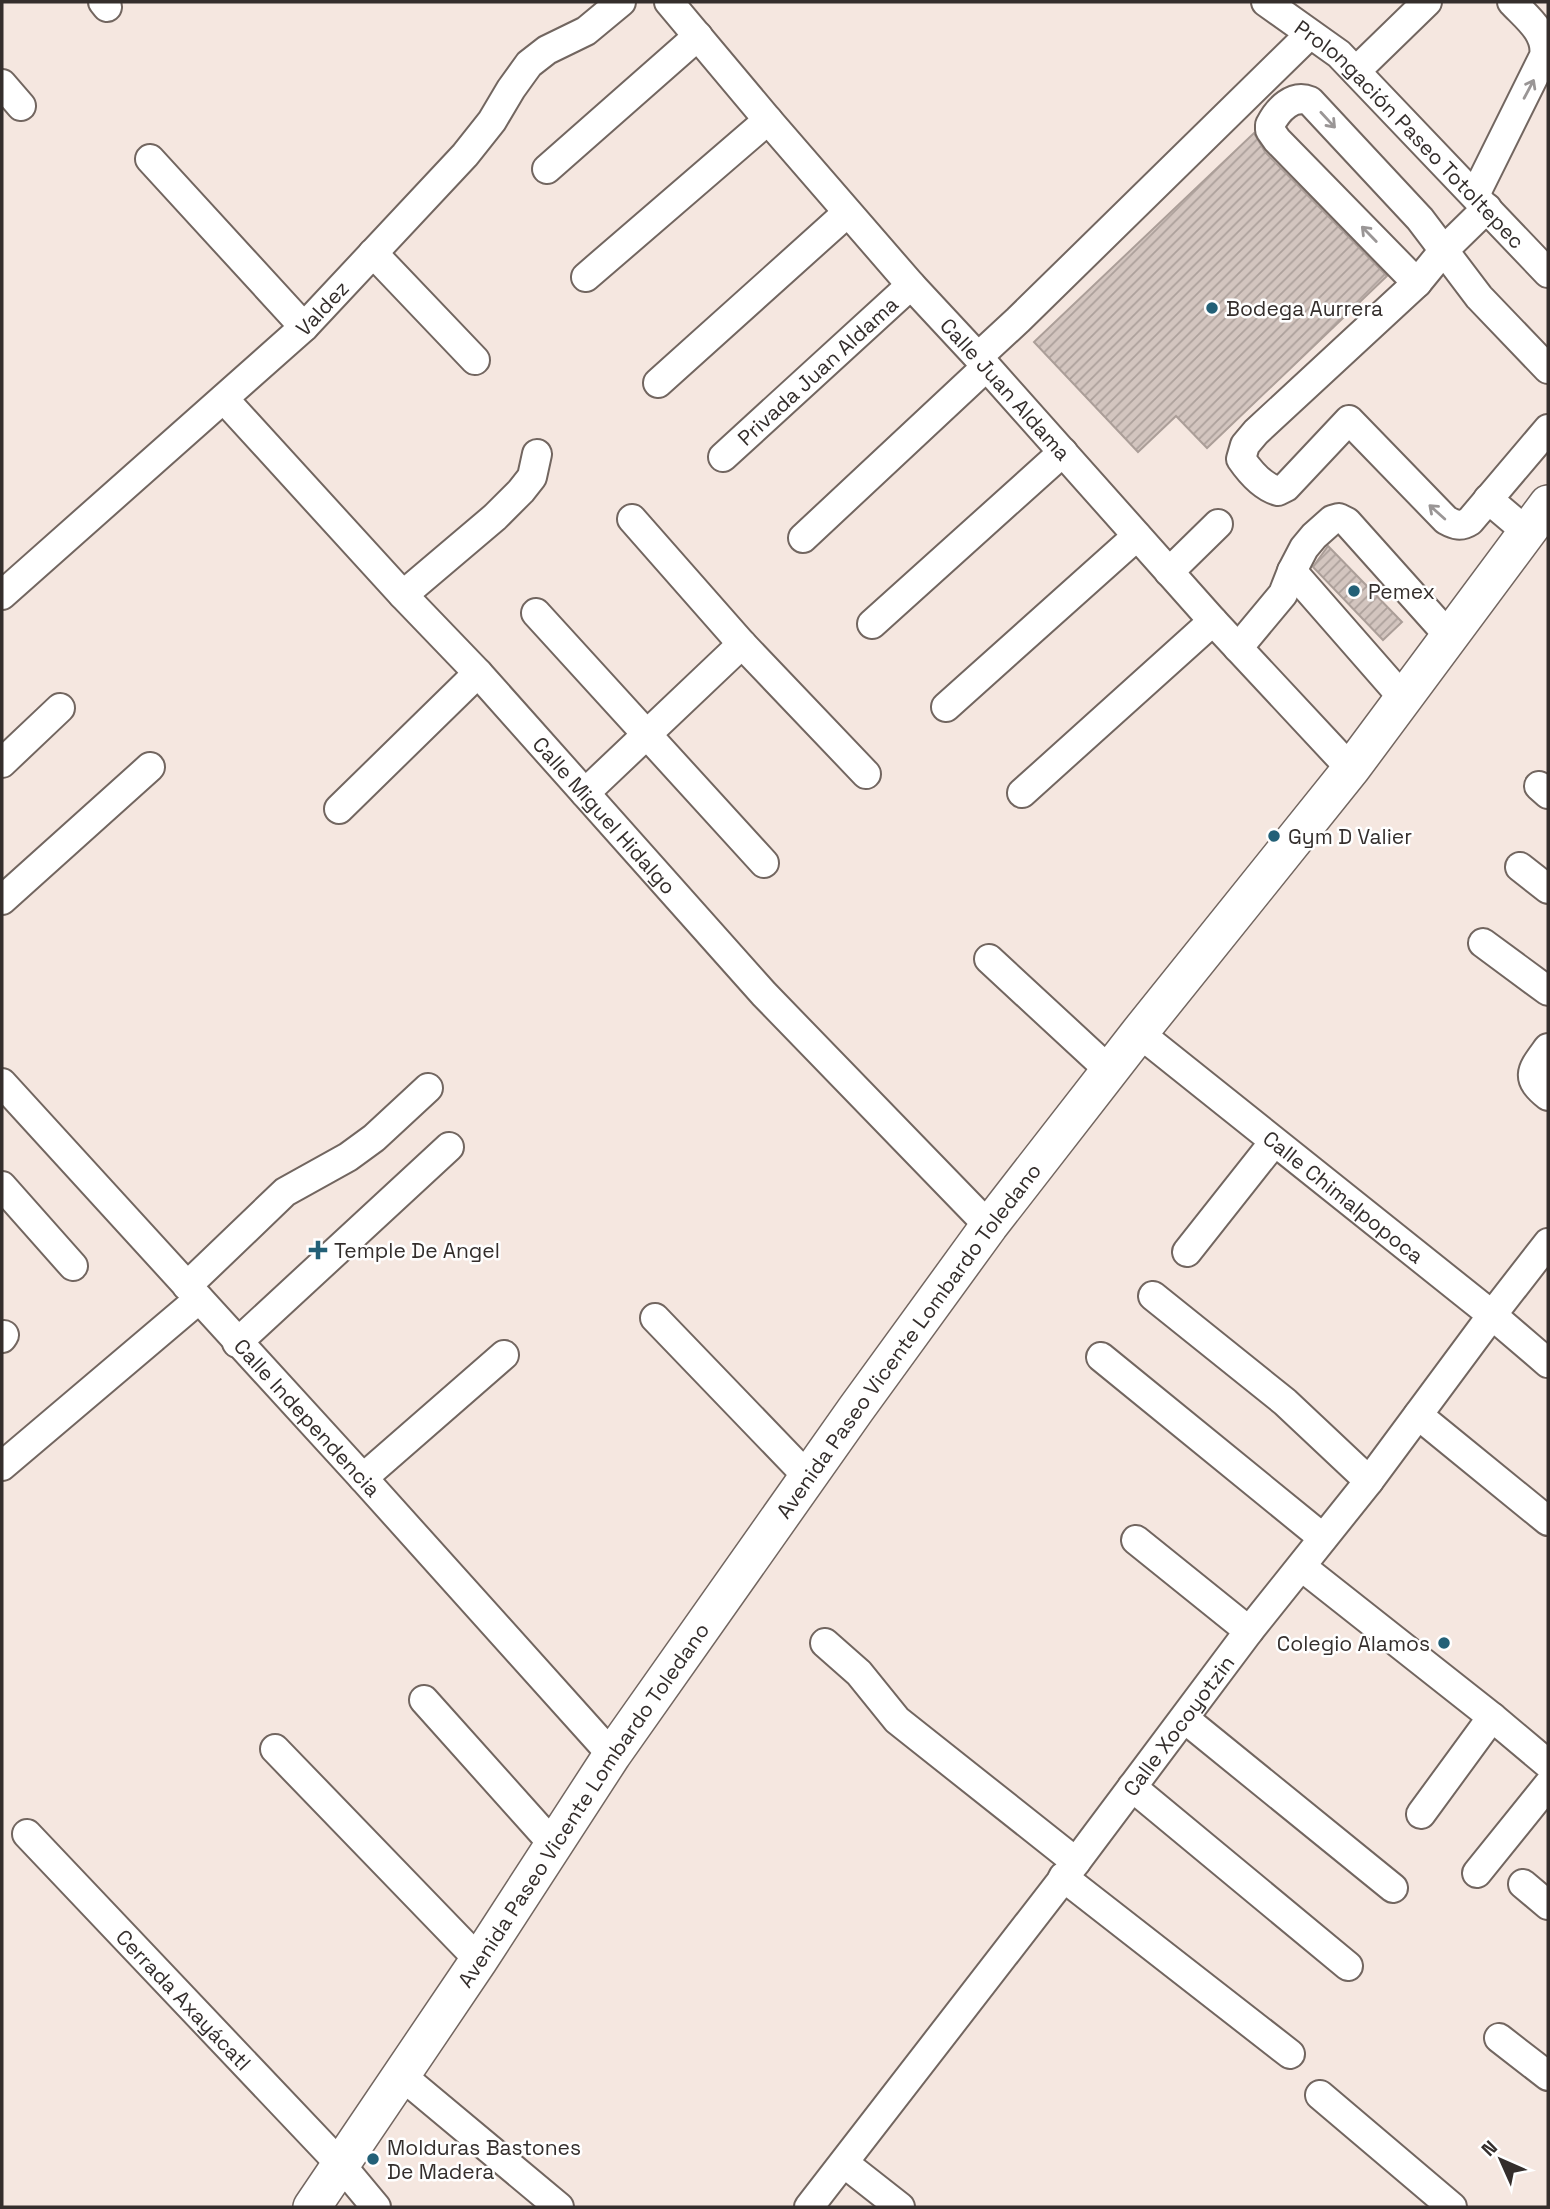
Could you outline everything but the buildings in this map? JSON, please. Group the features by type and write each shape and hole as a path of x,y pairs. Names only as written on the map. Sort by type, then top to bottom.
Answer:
{"main road":[{"name":"Avenida Paseo Vicente Lombardo Toledano","path":"312,2207 479,1960 612,1755 856,1409 989,1226 1139,1033 1351,769 1538,518"}],"street":[{"name":"Valdez","path":"2,595 304,327 465,155 492,121 529,64 547,50 586,31 621,2"},
{"name":"Calle Juan Aldama","path":"670,2 847,213 1213,621 1351,769"},
{"name":"Prolongación Paseo Totoltepec","path":"1266,2 1329,45 1548,273"},
{"path":"1356,71 1427,2"},
{"path":"1512,2 1541,35 1545,56 1487,207 1436,264 1256,432 1245,445 1241,459 1270,489 1278,491 1286,486 1349,420 1428,503 1455,525 1464,526 1548,429"},
{"path":"803,538 982,362 1018,320 1310,34"},
{"path":"547,169 698,36"},
{"path":"2,84 21,106"},
{"path":"1436,264 1420,219 1310,101 1296,98 1287,104 1272,120 1270,130 1277,140 1436,264 1479,297 1548,369"},
{"path":"586,277 768,120"},
{"path":"150,159 304,327"},
{"path":"658,383 847,213"},
{"path":"373,253 475,360"},
{"name":"Privada Juan Aldama","path":"723,457 911,285"},
{"name":"Calle Miguel Hidalgo","path":"224,399 478,674 764,994 989,1226"},
{"path":"872,624 1063,452"},
{"path":"403,595 495,517 521,491 532,477 537,454"},
{"path":"1493,493 1538,518"},
{"path":"632,519 742,644 866,774"},
{"path":"1238,648 1283,594 1304,548 1332,520 1343,519 1450,637"},
{"path":"1169,572 1218,524"},
{"path":"946,707 1137,536"},
{"path":"1292,571 1404,699"},
{"path":"536,613 764,863"},
{"path":"1022,793 1213,621"},
{"path":"585,793 742,644"},
{"path":"339,809 478,674"},
{"path":"2,763 60,708"},
{"path":"2,900 150,767"},
{"path":"1520,867 1548,889"},
{"path":"1483,943 1548,991"},
{"path":"989,959 1110,1071"},
{"name":"Calle Chimalpopoca","path":"1139,1033 1492,1315 1548,1363"},
{"path":"1548,1048 1533,1068 1532,1078 1537,1087 1548,1096"},
{"name":"Calle Independencia","path":"2,1083 612,1755"},
{"path":"2,1466 193,1293 285,1192 348,1157 374,1138 428,1088"},
{"path":"1187,1252 1274,1142"},
{"path":"237,1343 449,1147"},
{"path":"2,1186 73,1266"},
{"name":"Calle Xocoyotzin","path":"809,2207 1369,1481 1548,1243"},
{"path":"1153,1296 1285,1402 1369,1481"},
{"path":"654,1318 809,1478"},
{"path":"363,1478 504,1355"},
{"path":"1101,1357 1323,1538"},
{"path":"1418,1415 1548,1521"},
{"path":"1136,1540 1250,1632"},
{"path":"1302,1567 1548,1764"},
{"path":"825,1643 859,1673 897,1720 1069,1869 1290,2054"},
{"path":"424,1700 553,1844"},
{"path":"1421,1814 1492,1717"},
{"path":"1185,1719 1393,1888"},
{"path":"275,1749 479,1960"},
{"path":"1477,1873 1548,1785"},
{"path":"1132,1787 1348,1966"},
{"name":"Cerrada Axayácatl","path":"27,1834 341,2165 376,2207"},
{"path":"1523,1884 1548,1905"},
{"path":"1499,2038 1548,2076"},
{"path":"402,2076 559,2207"},
{"path":"1320,2095 1452,2207"},
{"path":"844,2163 900,2207"}],"place":[{"name":"Bodega Aurrera","path":"1212,308"},
{"name":"Pemex","path":"1354,591"},
{"name":"Gym D Valier","path":"1274,836"},
{"name":"Temple De Angel","path":"318,1250"},
{"name":"Colegio Alamos","path":"1444,1643"},
{"name":"Molduras Bastones De Madera","path":"373,2159"}]}
